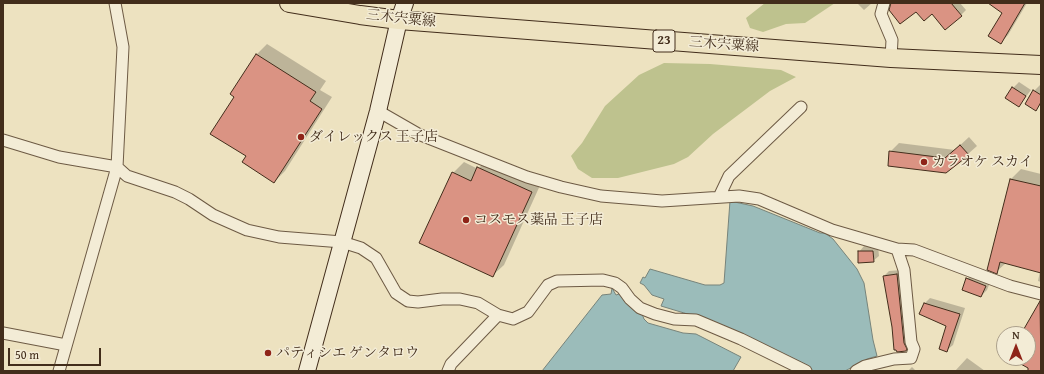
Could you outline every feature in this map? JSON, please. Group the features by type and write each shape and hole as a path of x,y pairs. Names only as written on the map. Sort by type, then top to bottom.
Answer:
{"main road":[{"name":"三木宍粟線","path":"289,3 399,20 891,58 1041,65"}],"street":[{"path":"59,371 117,167 123,47 116,3"},
{"path":"307,371 378,111 399,20 405,3"},
{"path":"884,3 881,14 892,40 891,58"},
{"path":"718,197 729,176 801,107"},
{"path":"378,111 418,134 527,177 561,187 601,196 662,201 739,196 759,199 832,230 897,249 914,250 1010,286 1041,294"},
{"path":"3,140 59,157 117,167 127,176 175,192 190,199 213,215 247,230 279,237 342,242 361,248 376,258 396,293 408,301 418,302 442,299 460,299 478,304 498,315 513,320 528,312 548,285 557,281 603,280 615,283 622,288 640,308 674,319 696,320 741,339 806,371"},
{"path":"856,371 865,366 894,359 911,358 914,350 911,342 904,270 897,249"},
{"path":"448,371 451,364 498,315"},
{"path":"3,333 66,345"}],"green space":[{"path":"765,3 835,3 805,23 786,24 763,32 750,28 746,18"},
{"path":"664,63 710,64 781,70 796,77 770,91 713,134 688,157 674,164 618,178 592,178 578,169 571,156 582,143 605,106 639,75"}],"water":[{"path":"730,201 753,206 820,233 825,233 833,239 857,269 864,283 877,356 867,359 845,371 807,371 704,319 661,306 664,299 652,295 644,285 640,283 650,269 705,285 720,285 724,283"},
{"path":"612,288 616,295 622,293 642,314 648,323 683,333 696,334 741,357 733,371 542,371 602,295 611,294"}],"building":[{"path":"891,3 951,3 962,16 945,30 932,14 924,21 916,12 900,24 889,10"},
{"path":"988,3 1025,3 1001,44 988,36 1002,13"},
{"path":"256,54 316,92 310,101 322,109 274,183 242,162 246,156 210,134 234,97 230,94"},
{"path":"1012,87 1026,96 1019,107 1005,98"},
{"path":"1033,90 1041,95 1041,102 1036,111 1025,104"},
{"name":"カラオケ スカイ","path":"960,145 969,155 946,173 888,166 889,151 945,158"},
{"path":"477,167 532,192 493,277 419,243 452,172 471,181"},
{"path":"1010,179 1041,186 1041,273 1000,262 997,274 987,270"},
{"path":"858,251 873,251 874,262 858,263"},
{"path":"897,274 904,343 907,349 906,351 897,352 894,350 892,327 883,276"},
{"path":"966,278 986,286 981,297 962,290"},
{"path":"1040,301 1041,371 1028,371 1028,368 1024,366 1036,366 1036,326 1026,326"},
{"path":"924,303 960,314 947,352 939,349 946,326 919,314"}],"place":[{"name":"ダイレックス 王子店","path":"301,137"},
{"name":"カラオケ スカイ","path":"924,162"},
{"name":"コスモス薬品 王子店","path":"466,220"},
{"name":"パティシエ ゲンタロウ","path":"268,353"}]}
